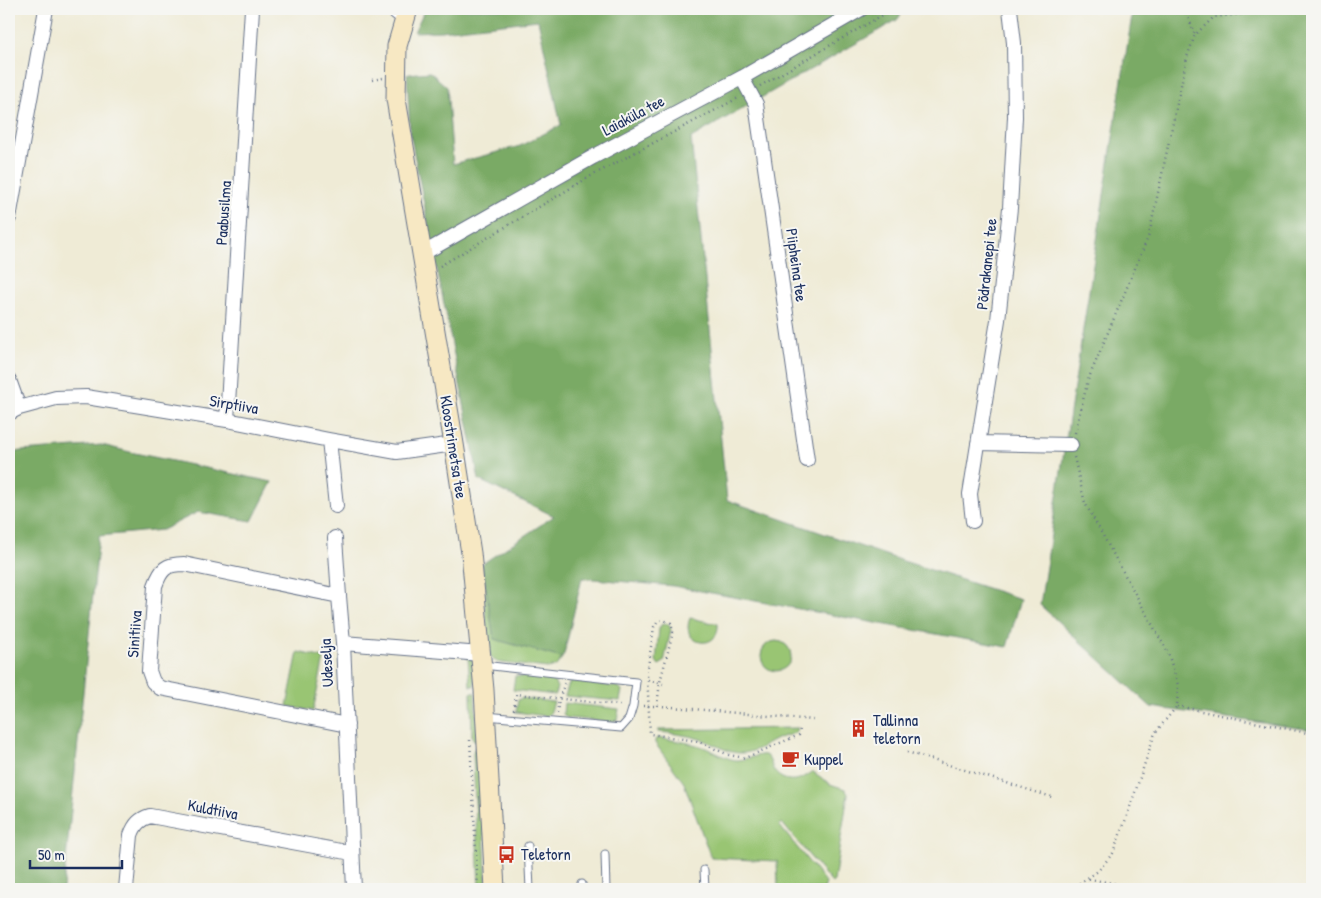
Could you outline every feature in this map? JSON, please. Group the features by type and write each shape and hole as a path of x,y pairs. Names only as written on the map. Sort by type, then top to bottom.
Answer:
{"main road":[{"name":"Kloostrimetsa tee","path":"401,12 397,46 396,99 471,553 481,660 495,889"}],"street":[{"path":"9,218 46,9"},
{"name":"Paabusilma","path":"227,420 252,9"},
{"name":"Laiaküla tee","path":"422,254 593,156 742,78 861,9"},
{"name":"Põdrakanepi tee","path":"973,521 970,494 998,320 1010,208 1015,117 1014,44 1010,9"},
{"name":"Piipheina tee","path":"742,78 756,104 808,460"},
{"path":"9,380 14,410"},
{"name":"Sirptiiva","path":"14,410 56,398 86,397 227,420 397,452 454,444"},
{"path":"329,440 336,506"},
{"path":"978,443 1072,445"},
{"name":"Udeselja","path":"335,538 344,642 354,889"},
{"name":"Sinitiiva","path":"339,596 184,564 166,567 159,575 155,586 149,671 153,682 160,688 347,725"},
{"path":"344,642 481,660"},
{"name":"Kuldtiiva","path":"126,889 131,834 141,819 150,816 352,853"}],"lane":[{"path":"481,660 636,682 629,719 621,728 485,716"},
{"path":"528,846 530,889"},
{"path":"605,854 606,889"},
{"path":"704,870 705,889"}],"path":[{"path":"440,265 591,176 750,92 893,9"},
{"path":"1185,9 1195,35"},
{"path":"1071,889 1098,871 1113,853 1155,733 1177,706 1178,686 1168,653 1085,503 1072,445 1088,380 1149,234 1187,57 1195,35 1214,17 1291,9"},
{"path":"372,80 385,78"},
{"path":"657,706 673,632 671,624 666,620 660,620 654,627 646,673 650,734 697,741 728,755 744,758 799,735 800,728"},
{"path":"647,680 662,684"},
{"path":"556,722 559,698 566,681"},
{"path":"509,718 514,712 516,694 620,705"},
{"path":"641,706 813,720"},
{"path":"1177,706 1312,734"},
{"path":"907,752 1055,798"},
{"path":"1088,879 1118,884 1122,889"}],"green space":[{"path":"425,9 905,9 897,20 691,138 727,500 897,559 1021,599 1007,647 673,586 582,578 562,658 494,639 482,564 554,516 479,480 410,133 407,74 430,72 447,87 453,164 520,146 561,125 538,20 441,31 414,32"},
{"path":"1133,9 1312,9 1312,730 1151,707 1040,605"},
{"path":"102,445 272,482 252,521 198,512 162,530 99,536 63,889 9,889 9,454 21,451"},
{"path":"482,564 494,639 562,658 556,666 548,668 503,663 497,662 490,656 481,570"},
{"path":"690,618 718,624 717,633 713,639 707,642 695,640 690,635 688,627"},
{"path":"662,624 669,625 671,630 664,662 659,665 656,661 659,629"},
{"path":"776,641 787,645 791,656 787,667 776,671 765,667 761,656 765,645"},
{"path":"298,652 324,658 313,711 287,706"},
{"path":"468,657 473,659 474,686 470,686"},
{"path":"515,676 549,679 557,687 555,695 513,690"},
{"path":"571,681 619,687 622,690 620,701 565,696"},
{"path":"471,693 475,693 478,742 472,737"},
{"path":"522,698 554,702 550,714 546,716 516,712 518,700"},
{"path":"564,703 619,709 617,720 612,722 567,718 563,714"},
{"path":"798,728 792,734 743,753 726,750 705,741 679,734 658,732 658,730"},
{"path":"657,738 697,745 735,760 765,755 769,758 775,772 783,778 788,780 798,779 812,771 830,784 845,789 848,794 834,881 832,883 782,823 779,825 826,883 824,889 778,889 777,861 711,858 684,783 655,743"},
{"path":"480,748 487,889 479,889 473,753 474,749"}],"place":[{"name":"Tallinna teletorn","path":"859,729"},
{"name":"Kuppel","path":"790,759"},
{"name":"Teletorn","path":"507,854"}]}
